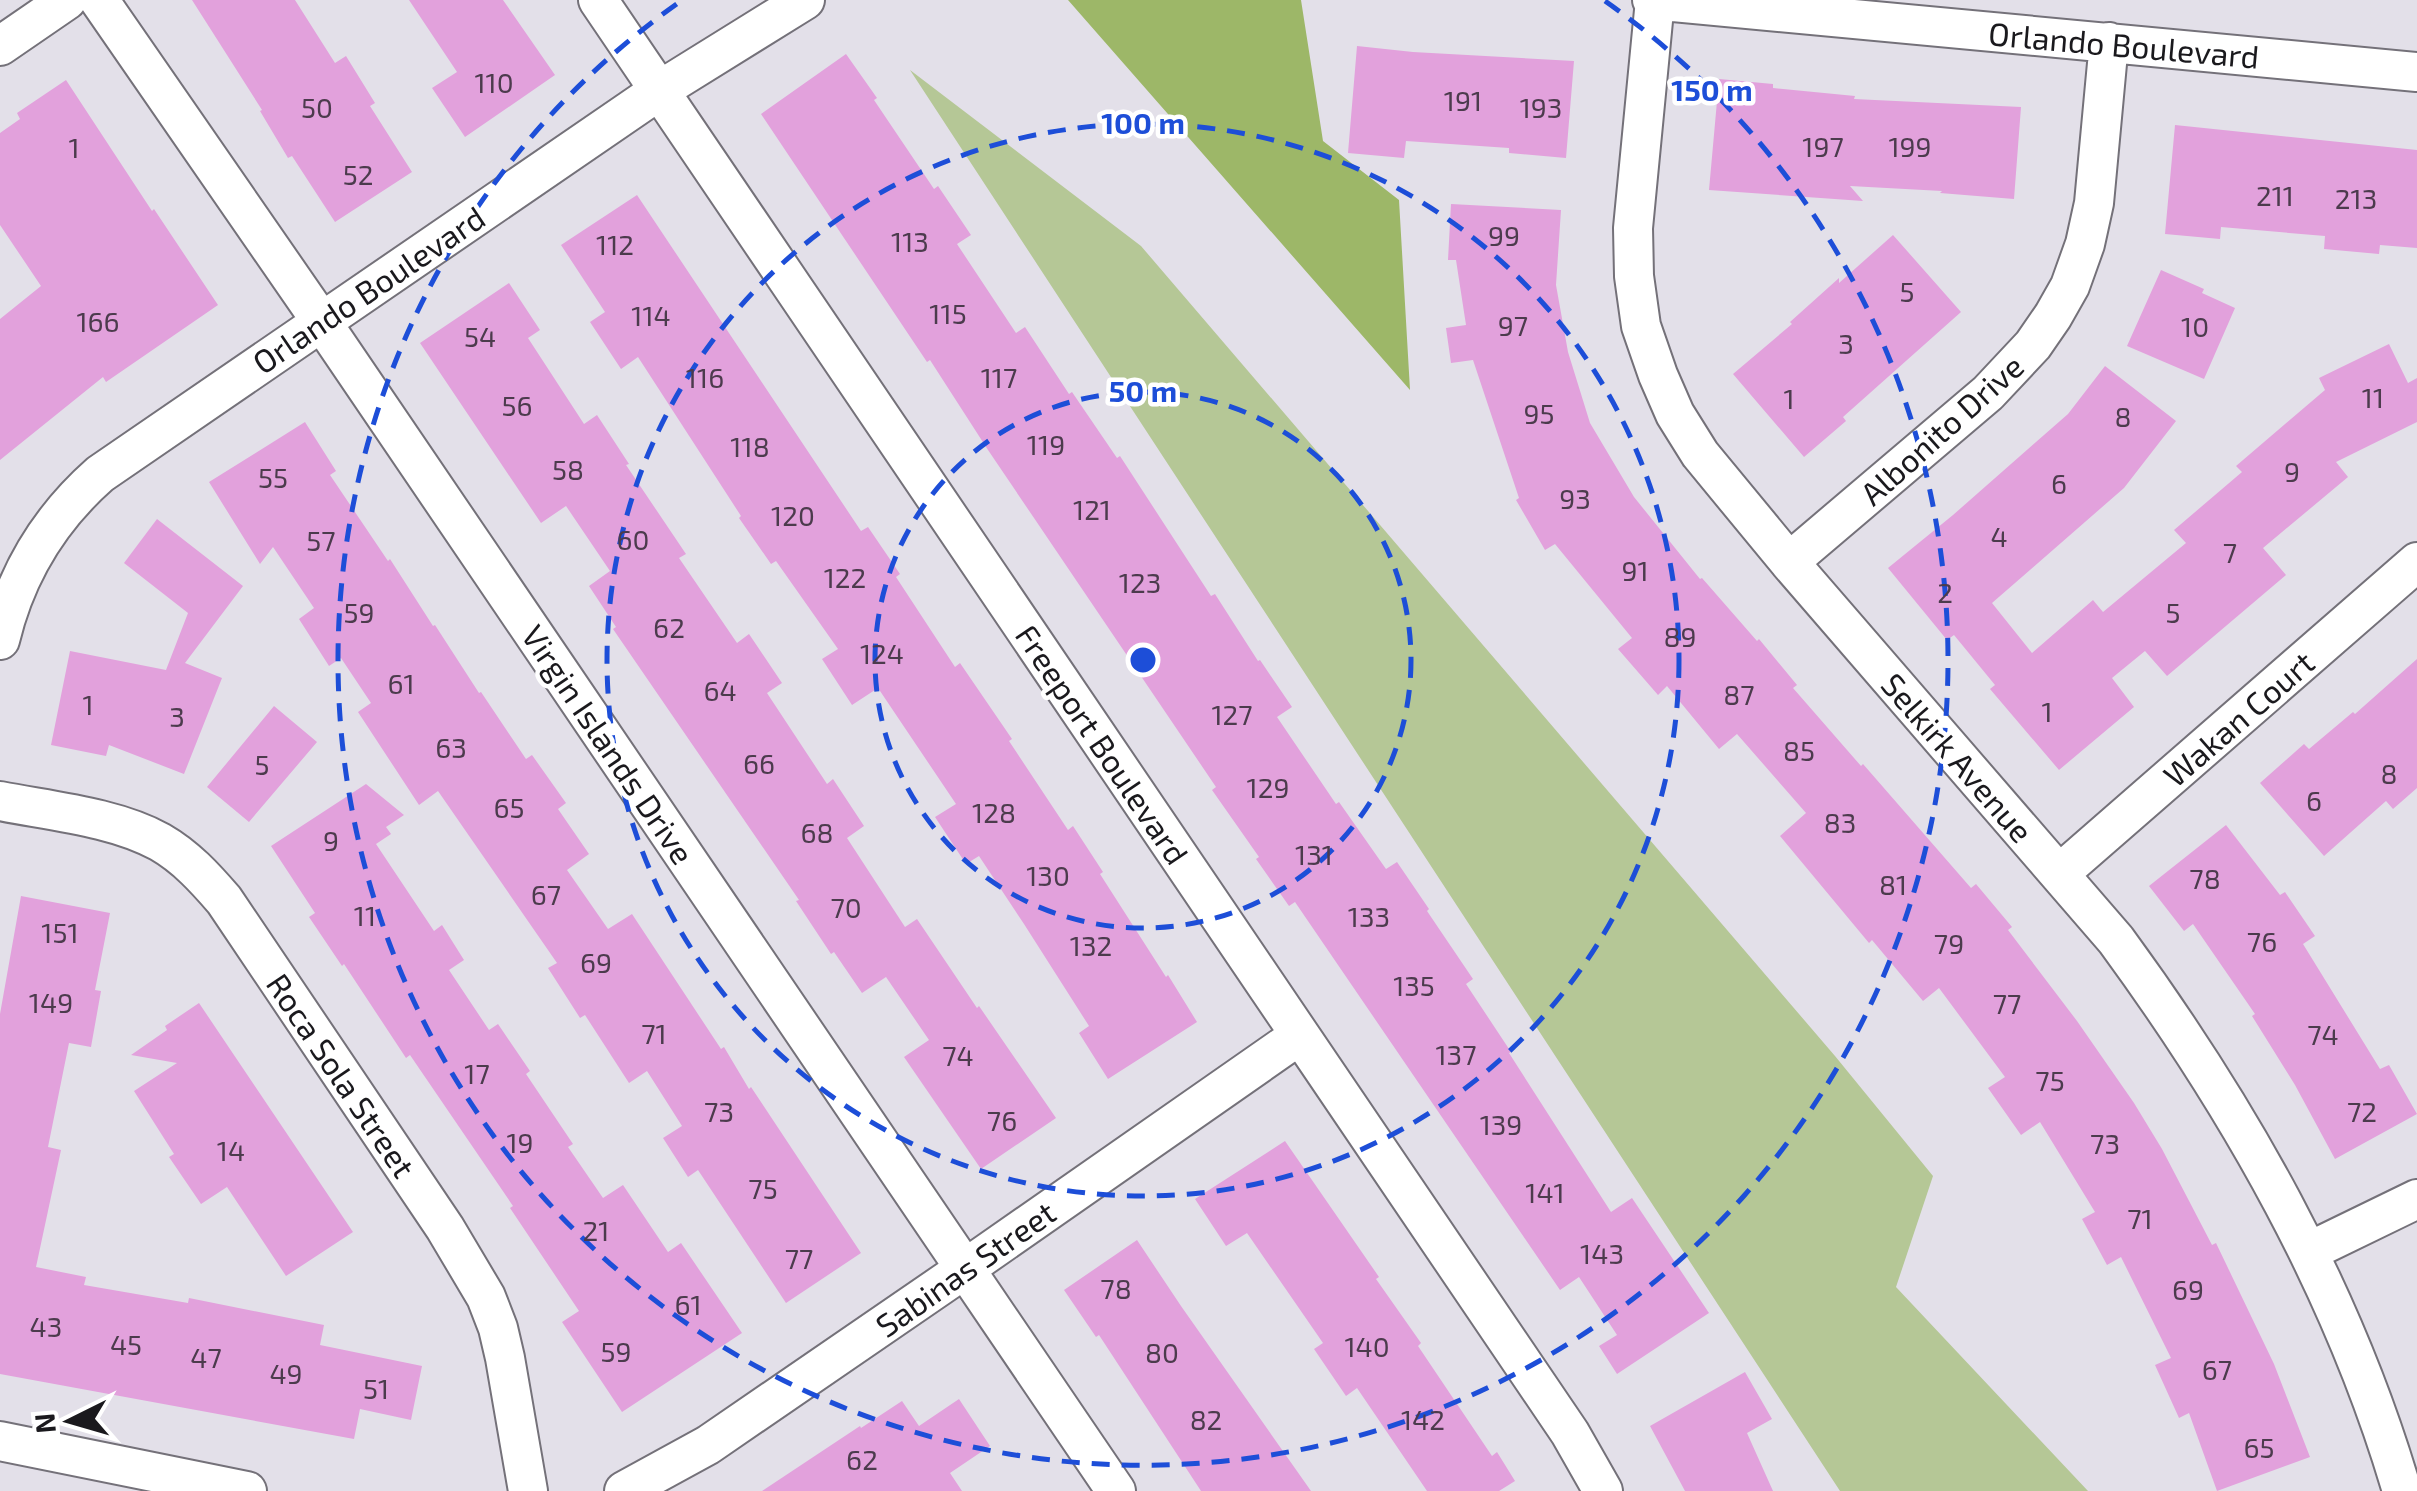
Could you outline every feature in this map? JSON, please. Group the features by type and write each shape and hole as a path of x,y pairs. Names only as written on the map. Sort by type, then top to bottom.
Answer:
{"street":[{"path":"0,46 67,0"},
{"name":"Virgin Islands Drive","path":"99,0 1116,1491"},
{"name":"Freeport Boulevard","path":"598,0 1570,1432 1603,1491"},
{"name":"Orlando Boulevard","path":"0,640 10,607 46,531 81,490 126,454 660,90 805,0"},
{"name":"Orlando Boulevard","path":"1654,0 2417,72"},
{"name":"Selkirk Avenue","path":"1654,0 1633,228 1634,276 1642,326 1675,414 1700,454 1790,562 2116,940 2204,1065 2245,1132 2308,1252 2372,1400 2402,1491"},
{"name":"Albonito Drive","path":"1790,562 1988,393 2033,346 2052,316 2070,286 2094,204 2109,42"},
{"name":"Wakan Court","path":"2059,874 2417,562"},
{"name":"Roca Sola Street","path":"0,801 130,829 160,842 205,877 224,900 445,1228 486,1297 498,1328 528,1491"},
{"name":"Sabinas Street","path":"624,1491 708,1444 1300,1035"},
{"path":"2308,1252 2417,1199"},
{"path":"0,1441 247,1491"}],"green space":[{"path":"1068,0 1301,0 1323,141 1399,200 1410,390"},
{"path":"910,70 1141,246 1835,1056 1933,1176 1896,1287 2088,1491 1840,1491"}],"building":[{"path":"192,0 295,0 335,63 346,56 375,103 370,106 412,172 335,222 292,156 288,158"},
{"path":"409,0 503,0 555,75 465,137 432,88 457,72"},
{"path":"1357,46 1574,61 1566,158 1509,153 1509,148 1406,141 1404,158 1348,153"},
{"path":"846,54 934,189 938,186 971,235 957,244 1016,333 1025,327 1069,394 1072,392 1117,458 1120,456 1211,596 1215,594 1292,707 1277,717 1336,804 1339,802 1386,869 1397,862 1429,909 1473,979 1466,984 1611,1212 1632,1198 1709,1313 1617,1374 1599,1346 1617,1335 1579,1277 1560,1290 1295,902 1289,906 1212,790 1216,787 761,114"},
{"path":"1719,79 1855,96 1854,99 2021,107 2014,199 1850,186 1863,201 1709,190"},
{"path":"66,80 218,305 106,382 103,377 0,460 0,319 41,286 0,225 0,133 20,119 17,113"},
{"path":"2175,125 2417,150 2417,248 2380,245 2379,254 2324,249 2325,236 2221,227 2220,239 2165,234"},
{"path":"637,195 861,531 868,527 955,667 960,663 1068,830 1073,826 1197,1022 1108,1079 1079,1033 1089,1026 1024,924 979,856 966,864 935,817 956,804 878,688 852,705 822,659 838,649 776,561 771,564 739,518 638,357 621,369 590,322 605,312 561,245"},
{"path":"1451,204 1561,210 1556,285 1568,352 1590,423 1634,497 1700,579 1759,639 1797,685 1793,688 1861,766 1971,888 1976,884 2012,927 2008,930 2134,1103 2212,1245 2216,1243 2274,1364 2310,1457 2217,1491 2189,1413 2179,1418 2155,1365 2171,1358 2121,1257 2107,1265 2082,1219 2095,1212 2040,1122 2021,1135 1988,1088 2005,1077 1939,988 1923,1001 1780,836 1806,813 1737,734 1719,749 1667,686 1658,695 1618,649 1632,638 1555,544 1545,550 1516,500 1519,498 1473,360 1451,363 1446,328 1466,325 1456,260 1448,260"},
{"path":"1893,235 1961,312 1804,457 1733,374"},
{"path":"2161,270 2235,308 2204,379 2127,346"},
{"path":"509,283 540,330 528,338 584,424 597,415 686,554 679,558 737,643 749,634 782,683 767,693 827,784 833,779 864,826 847,838 905,927 917,919 1056,1118 981,1169 904,1057 929,1040 886,977 862,993 834,952 831,954 796,901 799,900 613,629 616,627 589,586 610,571 566,506 541,523 420,343"},
{"path":"2389,344 2408,383 2417,378 2417,422 2336,462 2348,477 2263,548 2286,575 2167,676 2145,651 2112,678 2134,707 2059,770 1990,689 1995,685 1954,635 1947,640 1888,568 2068,414 2105,366 2176,421 2124,488 1992,603 2032,653 2093,600 2103,612 2186,543 2174,530 2242,472 2236,466 2325,390 2319,378"},
{"path":"305,422 336,471 330,475 388,561 526,759 532,755 566,803 558,809 589,854 567,870 608,929 632,914 861,1253 786,1303 698,1170 688,1177 663,1138 682,1126 647,1071 629,1083 585,1015 580,1018 548,968 557,963 438,791 419,805 358,712 371,703 341,658 329,666 299,619 314,608 273,547 260,564 209,482"},
{"path":"157,519 243,586 185,663 222,678 184,774 109,745 106,756 51,745 70,651 166,670 188,613 124,563"},
{"path":"2417,659 2417,788 2393,809 2386,801 2324,856 2260,783 2304,744 2309,749 2355,714"},
{"path":"274,706 317,742 249,822 207,787"},
{"path":"366,784 404,815 386,827 391,834 376,844 434,931 442,925 464,960 449,970 489,1030 498,1024 530,1071 526,1074 573,1144 568,1147 603,1198 623,1185 668,1252 681,1243 742,1333 622,1412 562,1322 579,1311 410,1055 406,1058 309,917 315,913 271,846"},
{"path":"2226,825 2280,895 2285,892 2315,936 2303,944 2380,1069 2389,1065 2417,1114 2335,1159 2252,1016 2255,1014 2193,924 2184,931 2149,886"},
{"path":"21,896 110,913 95,990 101,991 91,1047 69,1043 48,1147 61,1150 36,1267 86,1277 84,1285 188,1303 189,1298 324,1325 320,1345 422,1366 411,1420 360,1409 354,1439 0,1374 0,1014"},
{"path":"199,1003 353,1232 286,1276 227,1187 201,1204 169,1157 174,1154 134,1091 177,1063 131,1055"},
{"path":"1285,1141 1379,1277 1376,1279 1421,1343 1418,1346 1492,1456 1497,1452 1515,1481 1499,1491 1427,1491 1357,1388 1346,1396 1314,1349 1323,1343 1247,1233 1226,1246 1195,1199"},
{"path":"1137,1240 1311,1491 1201,1491 1099,1335 1096,1337 1064,1290"},
{"path":"1745,1372 1772,1419 1747,1433 1773,1491 1685,1491 1650,1426"},
{"path":"959,1399 990,1446 950,1473 962,1491 762,1491 902,1401 919,1426"}]}
